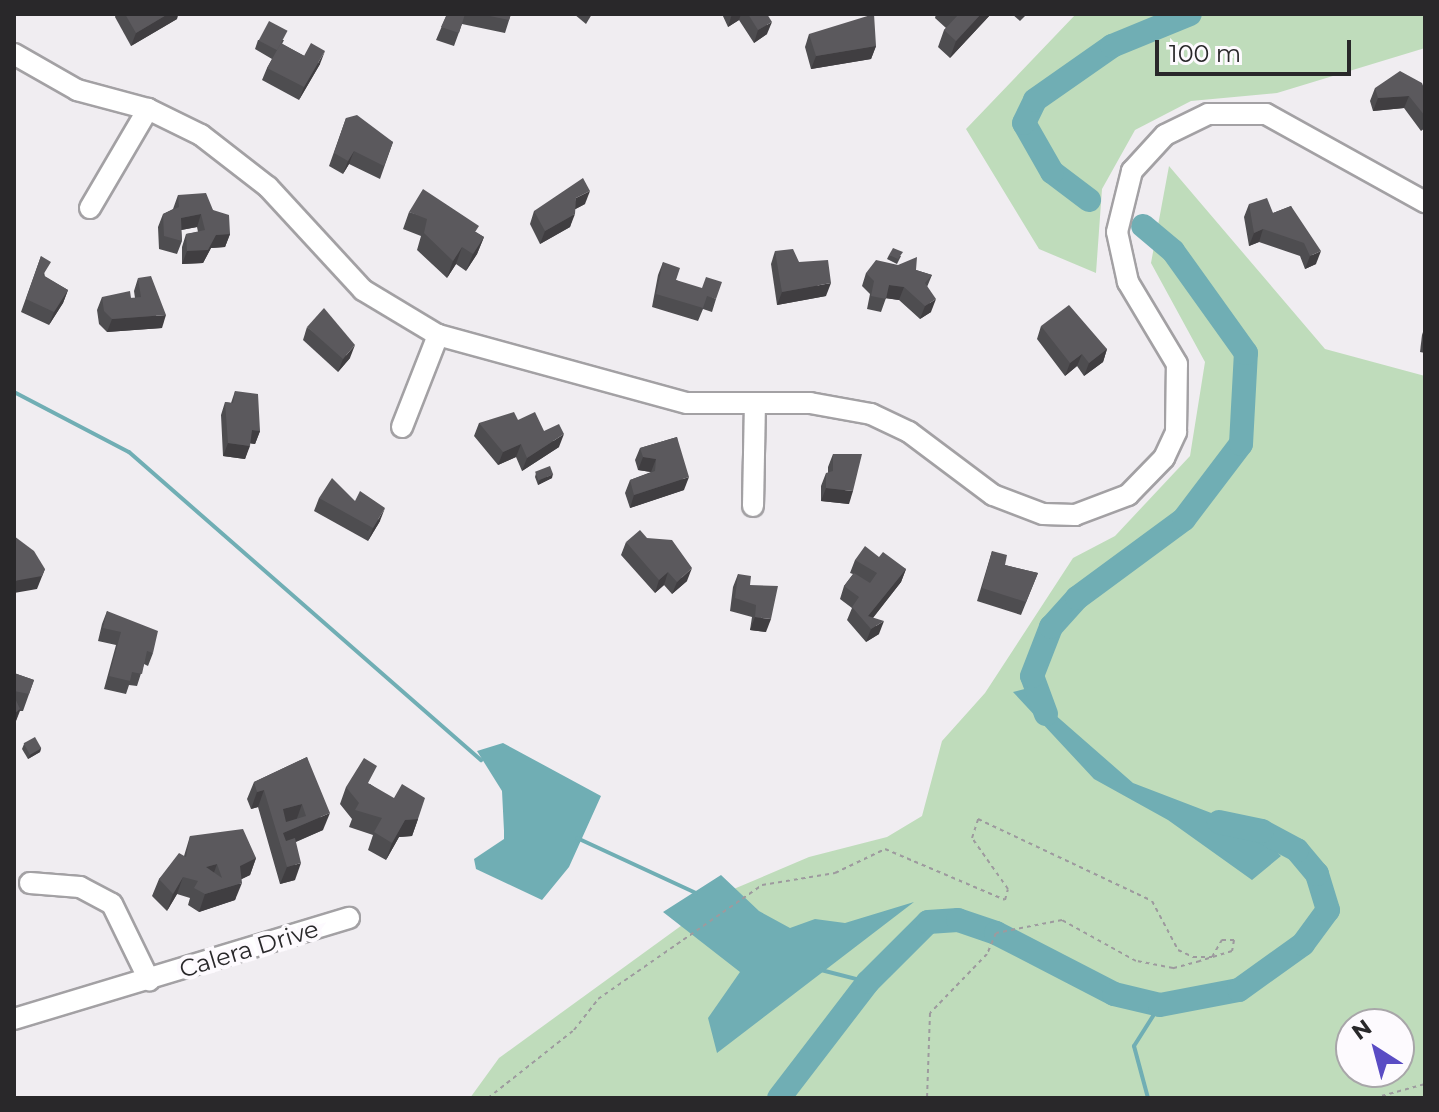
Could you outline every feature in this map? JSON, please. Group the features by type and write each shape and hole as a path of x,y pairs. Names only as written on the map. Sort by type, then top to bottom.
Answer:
{"street":[{"path":"14,54 77,90 148,109 243,163 363,290 438,335 637,394 755,405 810,403 871,414 1021,509 1075,515 1105,508 1164,458 1180,410 1165,334 1120,257 1123,189 1148,151 1208,114 1266,114 1425,202"},
{"path":"90,208 148,109"},
{"path":"402,427 438,335"},
{"path":"753,506 755,405"},
{"name":"Calera Drive","path":"30,883 80,887 112,904 149,980"},
{"name":"Calera Drive","path":"14,1019 349,918"}],"path":[{"path":"488,1098 574,1030 598,999 685,935 747,895 795,875 835,873 885,849 1005,900 1008,889 972,838 978,819 1152,901 1178,950 1212,957"},
{"path":"927,1098 930,1013 987,954 996,933 1062,920 1136,961 1173,968 1212,957 1232,951 1234,940 1222,940 1212,957"},
{"path":"1374,1098 1425,1084"}],"green space":[{"path":"1076,14 1425,14 1425,48 1277,93 1191,101 1135,130 1102,189 1096,273 1039,249 966,129"},
{"path":"1169,166 1325,349 1425,376 1425,1098 470,1098 499,1058 729,891 809,857 887,837 922,816 942,741 985,693 1073,558 1115,536 1190,456 1205,362 1151,263"}],"water":[{"path":"1036,686 1053,713 1133,783 1253,829 1281,856 1252,880 1168,820 1094,779 1013,692"},
{"path":"503,743 601,796 569,867 542,900 476,869 474,859 504,839 502,791 477,751"},
{"path":"721,875 759,911 790,928 815,919 845,923 914,902 717,1053 708,1018 740,972 663,912"}],"building":[{"path":"125,14 168,14 136,33"},
{"path":"447,14 465,14 459,33 441,27"},
{"path":"480,14 511,14 509,20"},
{"path":"748,14 767,14 772,22 758,30"},
{"path":"874,14 876,46 816,56 809,34"},
{"path":"956,14 981,14 956,41 944,30"},
{"path":"269,21 288,31 277,50 259,40"},
{"path":"281,43 304,56 311,43 325,51 304,87 267,68"},
{"path":"1400,71 1422,83 1425,116 1409,96 1378,98 1375,88"},
{"path":"357,115 393,142 384,166 354,151 348,161 334,153 346,118"},
{"path":"583,178 590,191 576,198 575,214 545,231 534,211"},
{"path":"423,189 479,226 475,232 484,237 473,254 462,247 453,261 424,233 427,219 409,212"},
{"path":"206,193 213,210 229,215 230,234 216,235 208,250 187,251 186,234 205,230 201,214 181,218 182,241 164,236 163,214 179,207 178,195"},
{"path":"1267,198 1273,213 1291,206 1321,251 1310,256 1304,243 1263,229 1254,233 1249,204"},
{"path":"893,248 903,252 898,259 889,255"},
{"path":"793,249 799,262 828,260 831,283 782,292 775,251"},
{"path":"41,256 51,262 43,275 68,290 54,312 26,299"},
{"path":"917,257 916,270 932,275 925,283 936,299 925,306 904,287 889,285 886,299 871,296 874,281 866,273 876,260 898,265"},
{"path":"663,262 680,268 676,280 702,288 706,277 722,282 716,299 707,296 703,308 656,294"},
{"path":"151,276 166,315 112,319 104,311 102,297 130,291 131,298 141,297 138,278"},
{"path":"1069,305 1107,349 1089,363 1082,354 1070,363 1041,326"},
{"path":"324,308 355,345 343,359 307,327"},
{"path":"235,391 258,394 260,431 252,430 250,446 228,443 225,402 233,403"},
{"path":"514,412 518,420 535,412 544,431 559,424 564,434 527,458 521,444 503,452 479,423"},
{"path":"677,437 689,477 634,495 630,480 655,471 656,459 643,457 640,448"},
{"path":"833,454 862,454 853,491 826,488 826,473 833,471"},
{"path":"550,466 553,474 538,480 535,472"},
{"path":"332,478 355,501 360,491 385,508 373,528 319,498"},
{"path":"640,530 647,538 672,540 692,568 677,582 668,572 659,580 626,542"},
{"path":"14,536 34,551 45,569 42,576 14,581"},
{"path":"865,546 879,557 883,552 906,569 868,616 884,621 871,629 852,607 859,597 844,586 854,573 870,583 877,573 855,560"},
{"path":"992,551 1007,555 1005,565 1038,573 1026,602 982,588"},
{"path":"738,574 751,576 750,585 778,586 771,619 755,617 756,605 735,598"},
{"path":"107,611 158,631 153,653 147,651 142,674 132,672 130,681 109,676 121,632 103,628"},
{"path":"14,673 34,680 29,694 14,691"},
{"path":"14,696 20,709 14,714"},
{"path":"35,737 41,748 30,755 24,743"},
{"path":"307,757 330,813 283,833 286,841 295,838 301,863 287,867 264,790 257,792 254,782","holes":["302,804 306,816 286,822 283,809"]},
{"path":"364,758 377,766 368,783 394,798 402,784 425,798 418,819 405,820 392,843 374,832 382,818 355,810 359,803 346,787"},
{"path":"243,829 256,858 240,866 242,883 205,894 194,888 198,881 183,877 173,894 159,879 179,853 186,857 190,836","holes":["217,864 222,878 206,867"]}],"waterway":[{"path":"1089,200 1052,172 1024,123 1035,100 1112,46 1190,14"},
{"path":"1046,714 1032,676 1051,627 1077,598 1184,519 1241,444 1246,353 1173,251 1143,226"},
{"path":"14,392 129,452 481,760"},
{"path":"779,1098 868,982 928,922 958,920 996,933 1114,994 1160,1005 1239,990 1303,944 1328,910 1317,874 1297,850 1262,831 1219,822"},
{"path":"577,838 696,893"},
{"path":"821,970 868,982"},
{"path":"1148,1098 1134,1046 1160,1005"}]}
